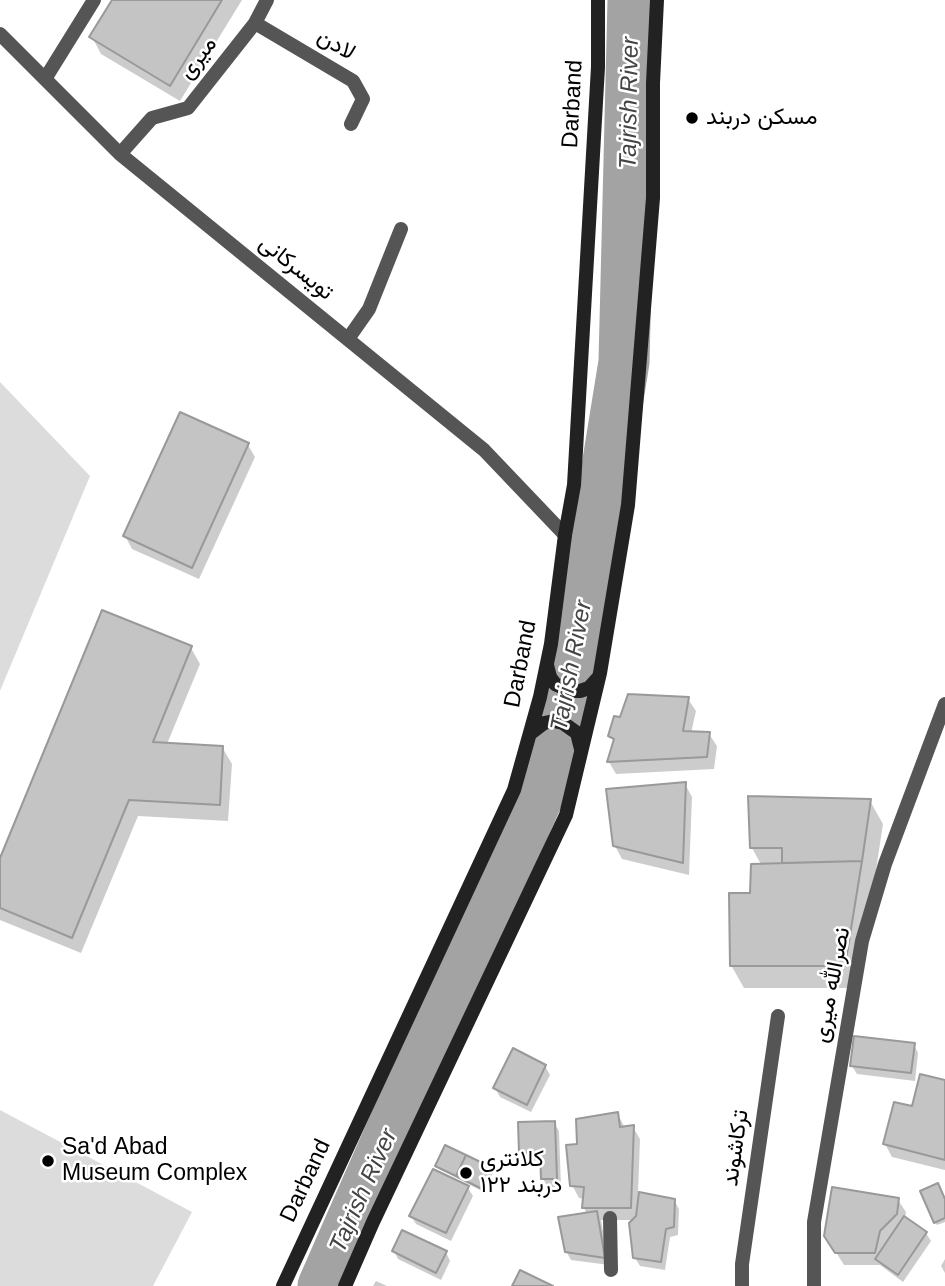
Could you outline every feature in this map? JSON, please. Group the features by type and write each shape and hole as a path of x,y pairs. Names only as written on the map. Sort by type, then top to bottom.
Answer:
{"main road":[{"name":"Darband","path":"283,1286 514,790 530,735 547,660 574,485 598,67 598,0"},
{"path":"345,1286 566,815 582,750 600,673 628,505 649,271 657,0"},
{"path":"547,660 550,677 562,689 570,691 589,688 600,673"},
{"path":"530,735 544,723 563,723 577,733 582,750"}],"street":[{"path":"45,79 94,0"},
{"name":"میری","path":"120,154 152,118 188,108 255,23 267,0"},
{"name":"لادن","path":"255,23 353,81 363,99 351,124"},
{"name":"تویسرکانی","path":"2,39 120,154 484,450 565,535"},
{"path":"348,339 369,309 401,229"},
{"name":"نصرالله میری","path":"814,1286 814,1222 862,942 885,864 945,704"},
{"name":"ترکاشوند","path":"742,1286 742,1264 778,1016"},
{"path":"610,1218 611,1270"}],"shaded area":[{"path":"0,382 90,476 0,691"},
{"name":"Sa'd Abad Museum Complex","path":"0,1110 192,1212 153,1286 0,1286"}],"building":[{"path":"112,0 222,0 170,86 89,37"},
{"path":"180,412 249,443 192,568 123,536"},
{"path":"102,610 192,646 153,742 223,746 220,805 129,800 72,938 0,908 0,858"},
{"path":"628,694 689,697 683,731 710,732 707,757 607,762 614,739 608,736 614,716 620,717"},
{"path":"686,782 683,863 613,846 606,789"},
{"path":"748,796 871,799 862,861 782,863 782,848 750,848"},
{"path":"862,861 845,966 730,966 729,893 750,893 751,864"},
{"path":"854,1036 915,1043 911,1073 850,1066"},
{"path":"513,1048 546,1065 527,1105 493,1088"},
{"path":"920,1074 945,1080 945,1160 883,1144 894,1102 912,1106"},
{"path":"618,1112 620,1127 634,1125 631,1208 582,1208 584,1187 570,1186 566,1145 577,1144 576,1119"},
{"path":"555,1121 557,1179 541,1179 540,1152 519,1153 518,1122"},
{"path":"445,1145 466,1155 456,1176 435,1166"},
{"path":"466,1155 493,1168 482,1189 456,1176"},
{"path":"433,1169 469,1186 446,1233 409,1216"},
{"path":"938,1183 945,1199 945,1218 934,1223 920,1191"},
{"path":"832,1187 899,1198 897,1214 880,1231 875,1253 835,1253 824,1236"},
{"path":"639,1192 675,1199 674,1227 666,1229 661,1262 633,1258 629,1223 636,1216"},
{"path":"597,1211 605,1258 565,1252 558,1217"},
{"path":"904,1216 927,1232 898,1275 875,1259"},
{"path":"402,1230 447,1251 436,1273 392,1251"},
{"path":"520,1270 553,1286 512,1286"}],"waterway":[{"name":"Tajrish River","path":"323,1286 550,769 571,689 624,362 633,0"}],"place":[{"name":"مسکن دربند","path":"692,118"},
{"name":"Sa'd Abad Museum Complex","path":"48,1161"},
{"name":"کلانتری ۱۲۲ دربند","path":"466,1173"}]}
